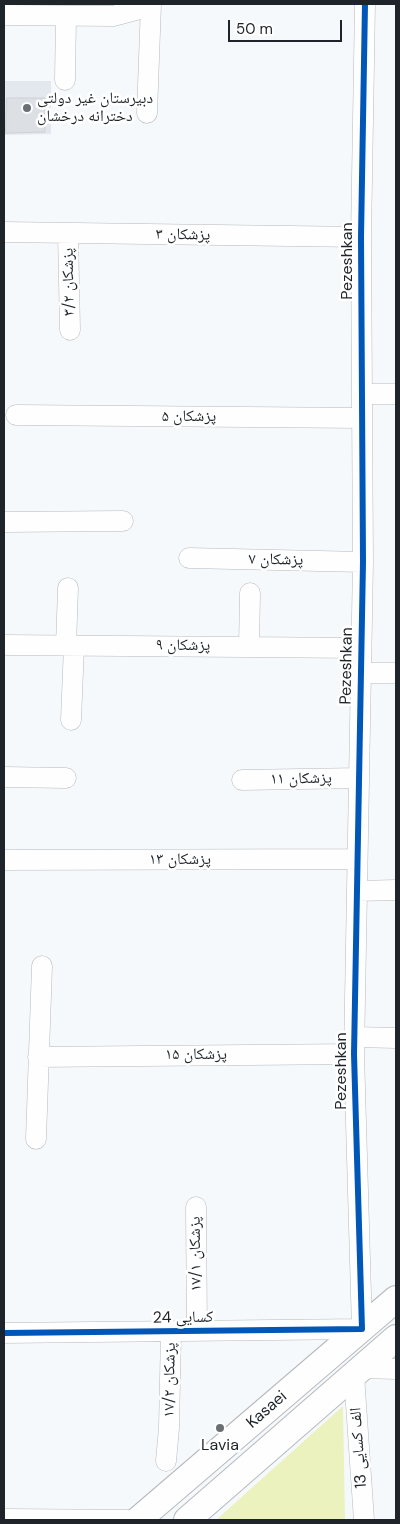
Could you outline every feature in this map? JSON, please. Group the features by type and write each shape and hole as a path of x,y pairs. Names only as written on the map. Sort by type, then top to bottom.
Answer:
{"main road":[{"name":"Kasaei","path":"138,1520 396,1299"},
{"name":"Kasaei","path":"188,1520 396,1338"}],"street":[{"path":"4,15 113,16 136,10 144,4"},
{"path":"147,113 151,4"},
{"name":"Pezeshkan","path":"362,1329 354,1046 363,562 361,236 365,4"},
{"path":"65,80 66,16"},
{"name":"۳ پزشکان","path":"4,232 361,236"},
{"name":"۳/۲ پزشکان","path":"68,233 70,330"},
{"path":"363,394 396,394"},
{"name":"۵ پزشکان","path":"16,415 362,418"},
{"path":"4,522 123,521"},
{"name":"۷ پزشکان","path":"190,558 363,562"},
{"path":"68,588 71,720"},
{"path":"249,647 250,593"},
{"name":"۹ پزشکان","path":"4,645 361,648"},
{"path":"361,673 396,673"},
{"path":"4,777 66,778"},
{"name":"۱۱ پزشکان","path":"242,780 359,778"},
{"name":"۱۳ پزشکان","path":"4,860 357,859"},
{"path":"357,891 396,890"},
{"path":"36,1139 42,966"},
{"name":"۱۵ پزشکان","path":"38,1057 354,1046 396,1038"},
{"name":"۱۷/۱ پزشکان","path":"196,1207 197,1331"},
{"name":"کسایی 24","path":"4,1333 362,1329"},
{"name":"۱۷/۲ پزشکان","path":"166,1461 169,1428 171,1332"},
{"path":"358,1372 396,1369"},
{"name":"13 الف کسایی","path":"358,1372 364,1520"},
{"path":"4,1519 138,1520"}],"shaded area":[{"name":"دبیرستان غیر دولتی دخترانه درخشان","path":"4,81 51,81 51,134 4,135"}],"green space":[{"path":"343,1406 345,1520 216,1520"}],"building":[{"path":"7,98 45,98 45,132 6,133"}],"cycle path":[{"path":"4,1333 362,1329 354,1054 363,562 361,237 365,4"}],"place":[{"name":"دبیرستان غیر دولتی دخترانه درخشان","path":"27,108"},
{"name":"Lavia","path":"220,1428"}]}
